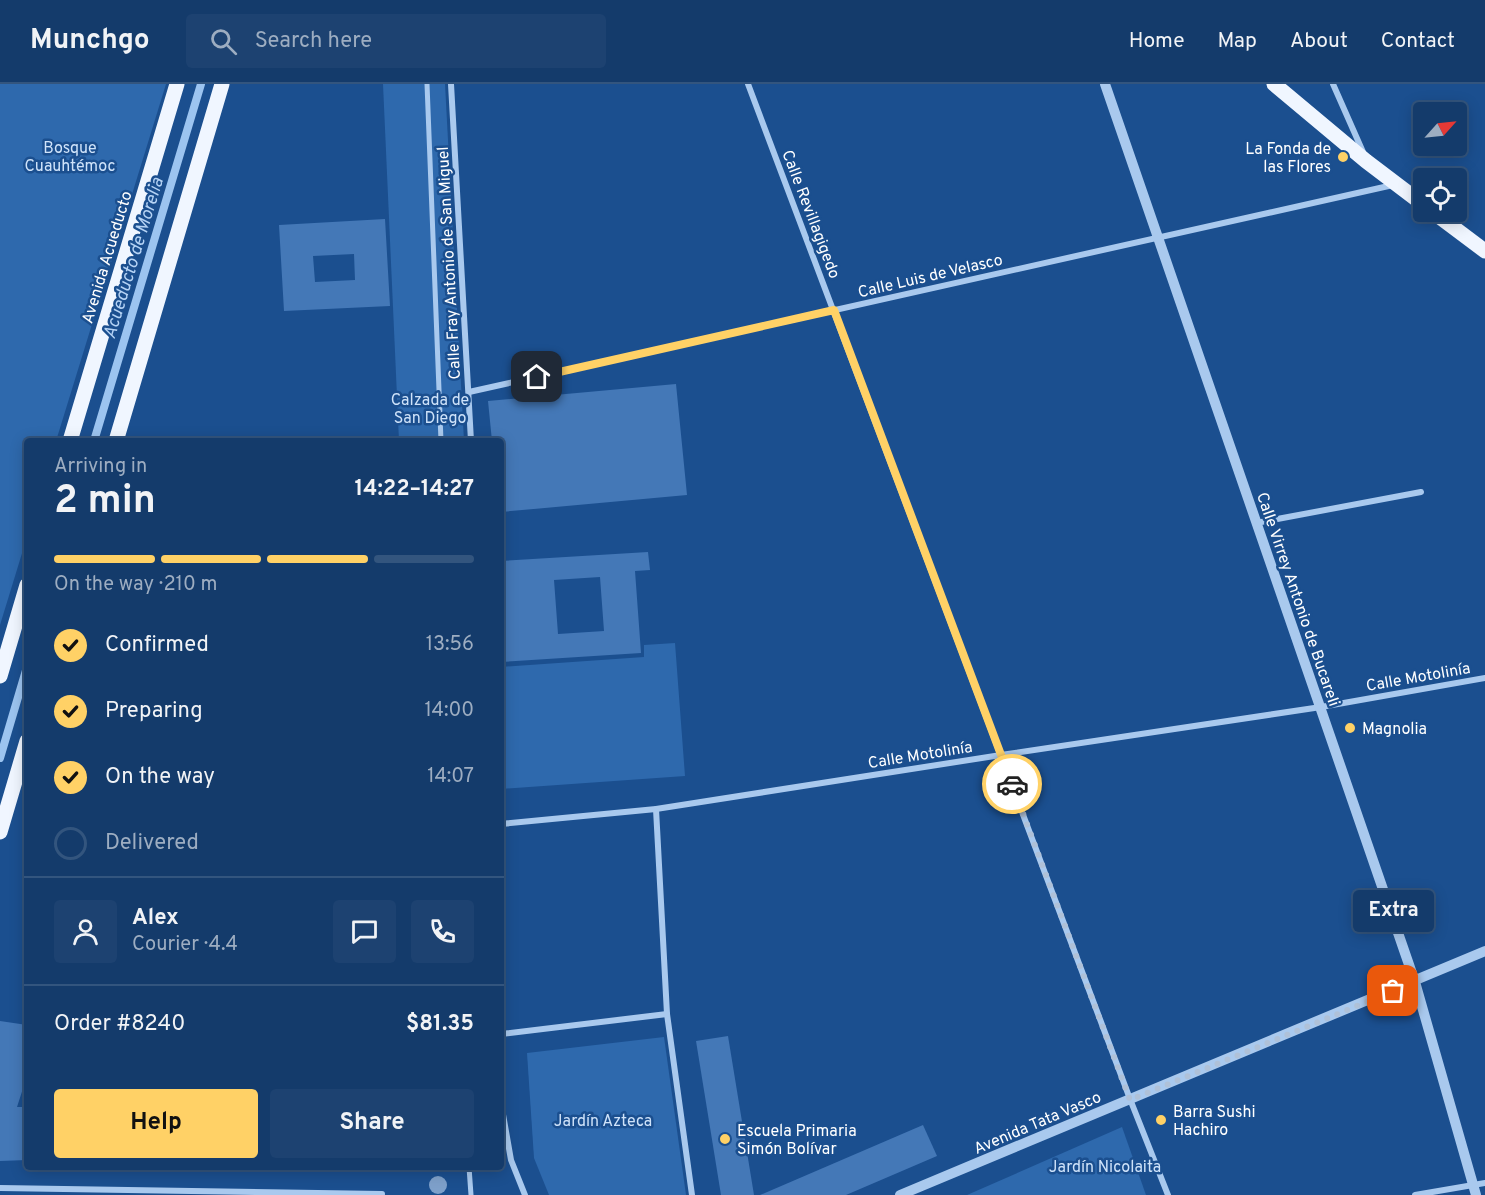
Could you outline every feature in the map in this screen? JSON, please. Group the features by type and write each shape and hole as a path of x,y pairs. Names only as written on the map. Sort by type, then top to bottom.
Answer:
{"main road":[{"name":"Avenida Acueducto","path":"71,438 177,84"},
{"path":"117,438 222,84"},
{"path":"1274,84 1413,197"},
{"path":"1446,222 1485,251"},
{"path":"0,676 24,595"},
{"path":"0,832 24,751"}],"street":[{"path":"427,84 441,438"},
{"name":"Calle Fray Antonio de San Miguel","path":"451,84 471,438"},
{"name":"Calle Revillagigedo","path":"748,84 1130,1100 1168,1195"},
{"name":"Calle Virrey Antonio de Bucareli","path":"1105,84 1415,982 1474,1190"},
{"path":"1333,84 1366,160"},
{"name":"Calle Luis de Velasco","path":"469,392 1396,184"},
{"path":"1256,523 1421,492"},
{"name":"Calle Motolinía","path":"504,824 656,809 1321,707 1485,678"},
{"path":"656,809 667,1014 692,1195"},
{"name":"Avenida Tata Vasco","path":"900,1195 1485,951"},
{"path":"504,1034 667,1014"},
{"path":"504,1120 511,1160 525,1195"},
{"path":"469,1170 471,1195"},
{"path":"1415,1195 1474,1190 1485,1183"},
{"path":"0,1188 382,1194"}],"green space":[{"name":"Bosque Cuauhtémoc","path":"0,84 166,84 57,438 24,438 24,547 0,625"},
{"name":"Calzada de San Diego","path":"383,84 445,84 464,438 399,438"},
{"path":"675,643 685,776 504,789 504,667 644,657 644,645"},
{"name":"Jardín Azteca","path":"664,1037 686,1195 549,1195 534,1158 527,1053"},
{"name":"Jardín Nicolaita","path":"1122,1127 1146,1195 967,1195"}],"building":[{"path":"385,219 390,306 284,311 279,225","holes":["354,254 355,280 315,282 313,256"]},
{"path":"676,384 687,495 504,512 504,438 492,438 488,401"},
{"path":"648,552 650,570 635,571 641,653 504,662 504,561","holes":["600,577 604,631 558,634 554,580"]},
{"path":"0,1021 24,1025 24,1085 17,1107 24,1107 24,1160 0,1161"},
{"path":"728,1036 754,1195 721,1195 696,1041"},
{"path":"923,1125 937,1156 846,1195 760,1195"}],"waterway":[{"name":"Acueducto de Morelia","path":"95,438 201,84"},
{"name":"Acueducto de Morelia","path":"0,758 24,677"}],"way so far":[{"path":"1012,784 1130,1100 1393,991"}],"place":[{"name":"La Fonda de las Flores","path":"1343,157"},
{"name":"Magnolia","path":"1350,728"},
{"name":"Extra","path":"1393,991"},
{"name":"Barra Sushi Hachiro","path":"1161,1120"},
{"name":"Escuela Primaria Simón Bolívar","path":"725,1139"}],"route":[{"path":"537,377 834,310 1012,784"}]}
